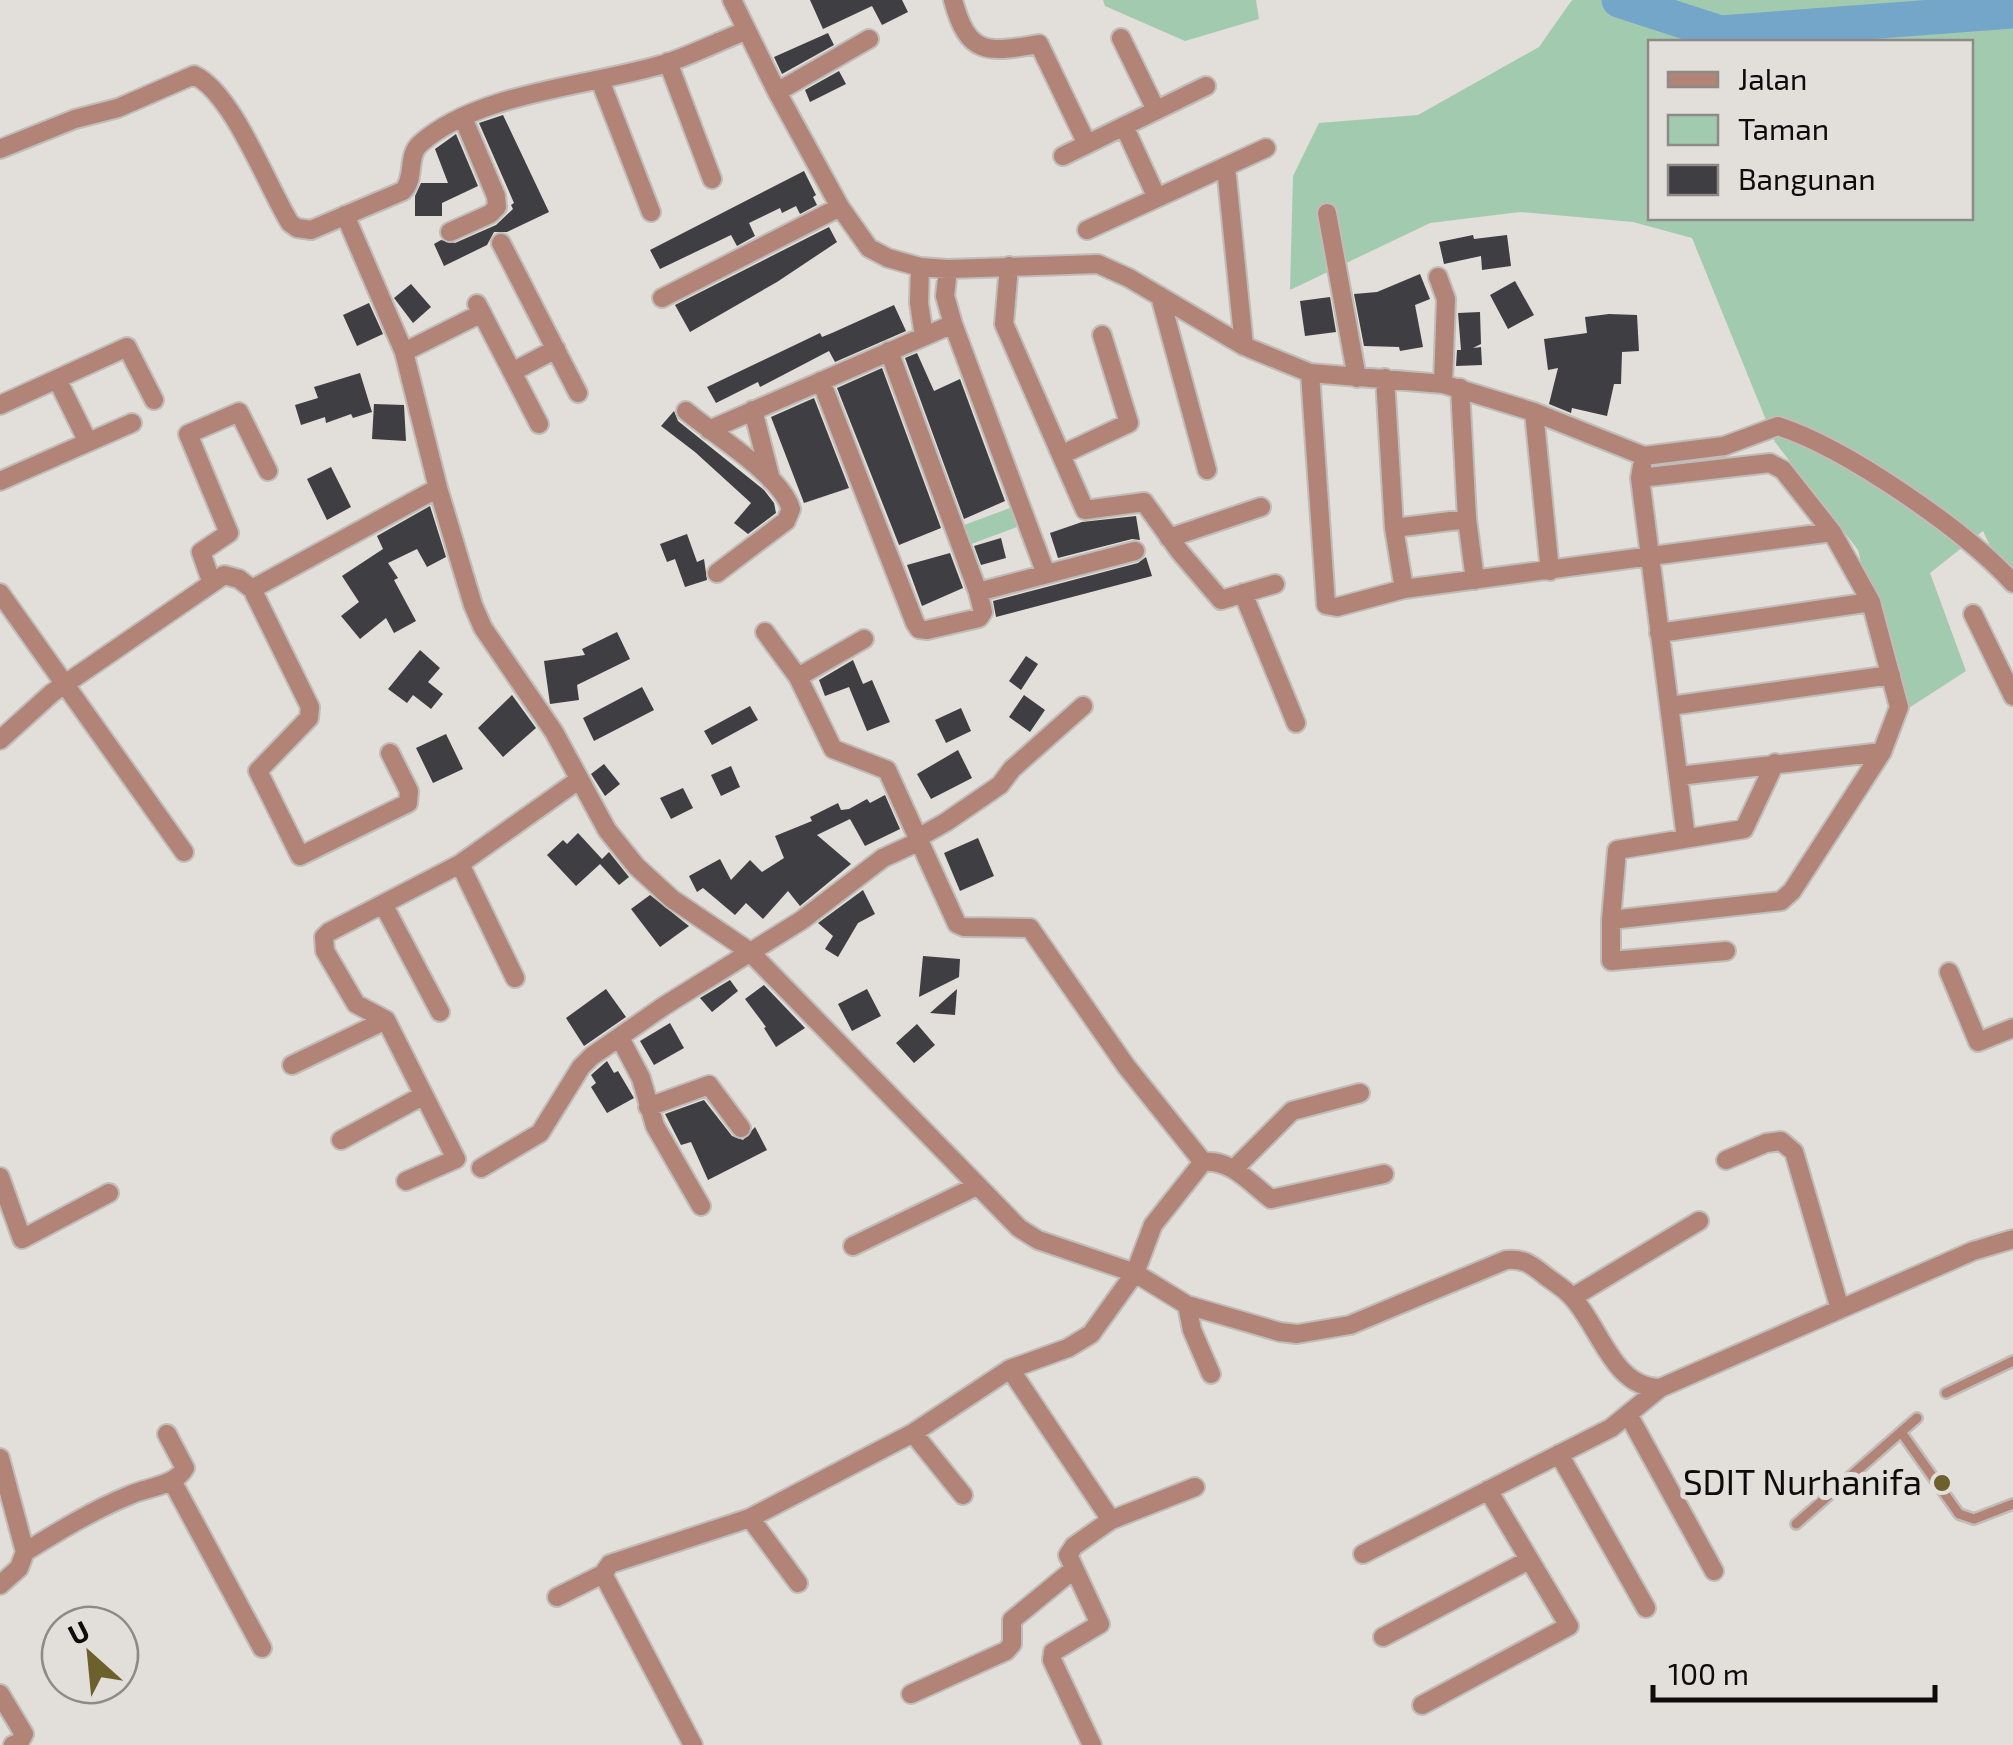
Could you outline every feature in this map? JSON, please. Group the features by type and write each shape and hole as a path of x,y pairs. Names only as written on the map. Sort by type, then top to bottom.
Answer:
{"street":[{"path":"732,0 840,208 869,248 888,258 920,267 948,269 1098,264 1244,346 1310,373 1452,386 1534,412 1644,456 1724,446 1778,426 1843,454 1939,521 2000,568 2013,583"},
{"path":"954,0 961,28 977,47 997,52 1039,44 1087,144"},
{"path":"0,149 118,108 194,75 210,87 237,123 290,223 311,230 404,191 419,144 463,118 492,106 668,62 745,30"},
{"path":"1121,38 1156,110"},
{"path":"777,92 869,39"},
{"path":"668,62 712,179"},
{"path":"600,80 651,212"},
{"path":"1062,156 1206,86"},
{"path":"450,232 497,207 463,118"},
{"path":"1124,126 1158,198"},
{"path":"1087,230 1266,148"},
{"path":"1226,166 1244,346"},
{"path":"662,298 840,208"},
{"path":"1327,213 1358,378"},
{"path":"345,216 404,352 473,605 483,628 554,732 577,781 607,830 636,866 672,900 748,952 1019,1228 1038,1240 1135,1273 1188,1305 1280,1332 1314,1333 1350,1325 1506,1260 1519,1259 1530,1263 1572,1297 1626,1376 1642,1388 1660,1388"},
{"path":"501,243 578,393"},
{"path":"1009,266 1004,324 1084,510 1141,500 1148,504 1169,538 1221,600 1275,584"},
{"path":"920,267 919,303 924,336"},
{"path":"948,269 944,296 952,324 1046,574"},
{"path":"1438,277 1446,299 1475,580"},
{"path":"1160,296 1208,470"},
{"path":"404,352 479,308 539,424"},
{"path":"709,430 952,324"},
{"path":"1061,455 1129,423 1102,335"},
{"path":"0,405 126,347 154,400"},
{"path":"512,372 556,350"},
{"path":"821,381 919,628 926,630 979,618 983,612 978,592 889,351"},
{"path":"1310,373 1326,605 1338,607 1404,589 1832,532"},
{"path":"1385,378 1394,528 1404,589"},
{"path":"57,379 88,442"},
{"path":"753,410 771,480"},
{"path":"686,411 771,480 790,503 790,515 717,573"},
{"path":"211,581 200,552 228,533 188,434 239,412 268,471"},
{"path":"1534,412 1550,571"},
{"path":"0,481 132,423"},
{"path":"1644,456 1640,478 1686,838"},
{"path":"1612,920 1781,901 1792,891 1882,752 1899,707 1871,602 1832,532 1784,470 1775,464 1640,478"},
{"path":"252,588 438,488"},
{"path":"1169,538 1261,508"},
{"path":"1394,528 1467,519"},
{"path":"978,592 1134,551"},
{"path":"0,740 64,684 224,574 252,588 310,707 309,718 258,771 300,856 408,803 409,791 390,753"},
{"path":"0,593 184,852"},
{"path":"1243,593 1296,723"},
{"path":"1659,633 1871,602"},
{"path":"1973,614 2013,696"},
{"path":"766,632 798,677 833,748 887,770 957,924 1024,926 1034,932 1126,1066 1202,1162"},
{"path":"798,677 864,640"},
{"path":"1670,706 1891,675"},
{"path":"482,1168 540,1133 581,1067 748,952 802,920 883,858 946,822 1000,784 1083,706"},
{"path":"1679,776 1882,752"},
{"path":"1726,951 1610,961 1616,850 1744,830 1775,763"},
{"path":"406,1181 456,1159 386,1020 356,1004 324,943 330,932 460,864 577,781"},
{"path":"460,864 515,978"},
{"path":"383,904 440,1012"},
{"path":"1948,972 1978,1042 2013,1028"},
{"path":"292,1065 386,1020"},
{"path":"620,1038 641,1078 655,1126 701,1206"},
{"path":"648,1108 708,1085 741,1128"},
{"path":"1234,1169 1292,1111 1360,1093"},
{"path":"341,1140 424,1096"},
{"path":"1726,1160 1766,1143 1781,1142 1794,1152 1840,1309"},
{"path":"557,1596 603,1574 610,1564 750,1518 913,1433 1010,1370 1068,1348 1091,1334 1135,1273 1153,1225 1202,1162 1234,1169 1272,1199 1384,1174"},
{"path":"0,1178 22,1238 109,1193"},
{"path":"854,1246 977,1186"},
{"path":"1572,1297 1699,1221"},
{"path":"1363,1554 1629,1416 1660,1388 1972,1251 2013,1239"},
{"path":"1188,1305 1192,1330 1211,1374"},
{"path":"1010,1370 1111,1520"},
{"path":"1629,1416 1714,1571"},
{"path":"913,1433 963,1495"},
{"path":"0,1585 18,1568 25,1552 130,1495 172,1481 185,1470 167,1434"},
{"path":"1559,1454 1646,1608"},
{"path":"0,1458 25,1552"},
{"path":"172,1481 262,1648"},
{"path":"1092,1745 1052,1660 1059,1647 1100,1624 1074,1570 1070,1550 1111,1520 1195,1486"},
{"path":"1422,1705 1568,1626 1488,1490"},
{"path":"750,1518 798,1583"},
{"path":"1382,1637 1529,1560"},
{"path":"911,1694 1006,1651 1012,1644 1012,1620 1074,1570"},
{"path":"603,1574 694,1745"},
{"path":"0,1694 24,1734 13,1745"}],"lane":[{"path":"1946,1393 2013,1361"},
{"path":"1796,1524 1918,1418"},
{"path":"1901,1432 1959,1514 1974,1519 2013,1504"}],"green space":[{"path":"1103,0 1256,0 1259,19 1185,41 1105,6"},
{"path":"1572,0 2013,0 2013,594 1983,531 1930,573 1966,671 1898,715 1858,550 1775,442 1692,238 1633,222 1520,212 1430,223 1290,290 1293,176 1319,123 1418,115 1539,47"},
{"path":"1010,508 1017,527 963,547 956,528"}],"building":[{"path":"810,0 902,0 908,12 882,25 872,6 823,29"},
{"path":"828,33 834,45 782,74 774,57"},
{"path":"839,71 846,84 810,102 805,90"},
{"path":"503,115 549,212 507,232 494,232 487,245 444,266 434,244 441,240 455,243 496,225 513,209 514,203 479,123"},
{"path":"456,134 478,186 442,203 442,216 415,216 415,196 421,183 448,183 435,149"},
{"path":"804,171 817,205 800,214 796,206 782,213 780,208 749,223 755,236 737,246 731,235 660,269 650,250"},
{"path":"829,227 837,242 690,332 675,305"},
{"path":"1473,235 1474,239 1507,235 1511,266 1482,270 1481,256 1444,264 1439,242"},
{"path":"1420,274 1430,299 1415,305 1423,347 1400,351 1399,347 1364,346 1354,294 1377,292"},
{"path":"1515,281 1534,315 1508,329 1490,295"},
{"path":"411,284 431,307 413,323 394,298"},
{"path":"1330,297 1336,332 1305,336 1300,301"},
{"path":"369,303 383,334 357,346 343,315"},
{"path":"894,305 906,331 835,362 829,351 760,387 758,382 716,403 707,387 820,333 822,337"},
{"path":"1480,312 1481,344 1473,348 1481,347 1482,365 1456,366 1457,350 1461,350 1458,313"},
{"path":"1637,315 1639,351 1622,352 1621,384 1614,384 1607,416 1572,408 1571,413 1549,404 1558,368 1548,370 1544,339 1587,333 1585,317"},
{"path":"917,353 934,391 960,379 1005,501 964,519 905,358"},
{"path":"882,368 941,528 899,545 837,388"},
{"path":"360,373 372,412 326,423 325,417 301,425 295,405 318,398 314,387"},
{"path":"814,398 849,488 804,503 771,417"},
{"path":"374,404 404,405 406,441 372,439"},
{"path":"674,411 678,421 764,490 776,513 748,534 734,523 751,503 661,426"},
{"path":"331,467 351,507 327,520 307,479"},
{"path":"430,506 446,557 427,567 417,549 388,563 416,621 394,633 386,618 360,639 341,616 359,602 342,576 383,549 377,536"},
{"path":"1136,516 1140,540 1058,558 1050,533 1082,522"},
{"path":"687,534 697,562 704,559 707,580 685,587 675,559 667,562 660,544"},
{"path":"1001,538 1006,558 981,565 974,546"},
{"path":"950,553 963,588 922,606 907,565"},
{"path":"1146,557 1152,576 996,617 993,601 1138,563"},
{"path":"617,632 630,659 577,685 579,700 550,704 544,661 585,655 582,649"},
{"path":"420,650 440,668 428,682 443,694 431,709 413,695 407,703 388,689"},
{"path":"1026,656 1038,664 1021,690 1009,681"},
{"path":"853,660 863,684 872,680 890,722 867,731 849,687 825,696 819,680"},
{"path":"642,687 654,710 594,741 583,718"},
{"path":"512,695 536,728 503,757 478,728"},
{"path":"1024,695 1045,710 1030,732 1009,717"},
{"path":"750,706 758,720 712,745 704,731"},
{"path":"961,708 971,731 946,743 935,720"},
{"path":"446,734 463,769 433,783 416,748"},
{"path":"958,750 972,778 931,799 917,774"},
{"path":"604,764 620,784 605,796 591,774"},
{"path":"731,766 740,787 721,796 711,775"},
{"path":"683,788 693,808 671,819 660,798"},
{"path":"885,795 900,829 865,846 850,819 817,835 851,864 800,906 788,891 763,919 746,903 735,915 703,888 697,892 689,876 720,859 731,880 750,860 762,872 784,858 775,836 812,821 810,817 838,803 841,810 849,809"},
{"path":"578,833 602,859 609,852 629,877 619,885 600,864 576,886 547,855"},
{"path":"978,838 994,876 960,891 944,853"},
{"path":"863,890 875,914 858,923 838,957 825,949 833,936 818,923"},
{"path":"650,895 689,926 660,947 631,909"},
{"path":"923,956 960,959 959,977 919,997"},
{"path":"730,980 738,991 712,1012 700,998"},
{"path":"764,985 805,1028 776,1047 745,999"},
{"path":"606,989 626,1017 584,1046 566,1018"},
{"path":"867,989 881,1016 852,1031 838,1004"},
{"path":"957,989 955,1015 930,1013"},
{"path":"670,1023 684,1048 654,1065 640,1041"},
{"path":"917,1024 935,1045 914,1063 896,1043"},
{"path":"607,1061 634,1098 607,1113 591,1087 596,1083 591,1075"},
{"path":"704,1100 732,1136 743,1140 755,1127 767,1150 708,1180 691,1142 681,1145 665,1114"}],"waterway":[{"path":"1619,0 1720,33 2013,11"}],"place":[{"name":"SDIT Nurhanifa","path":"1942,1483"}]}
